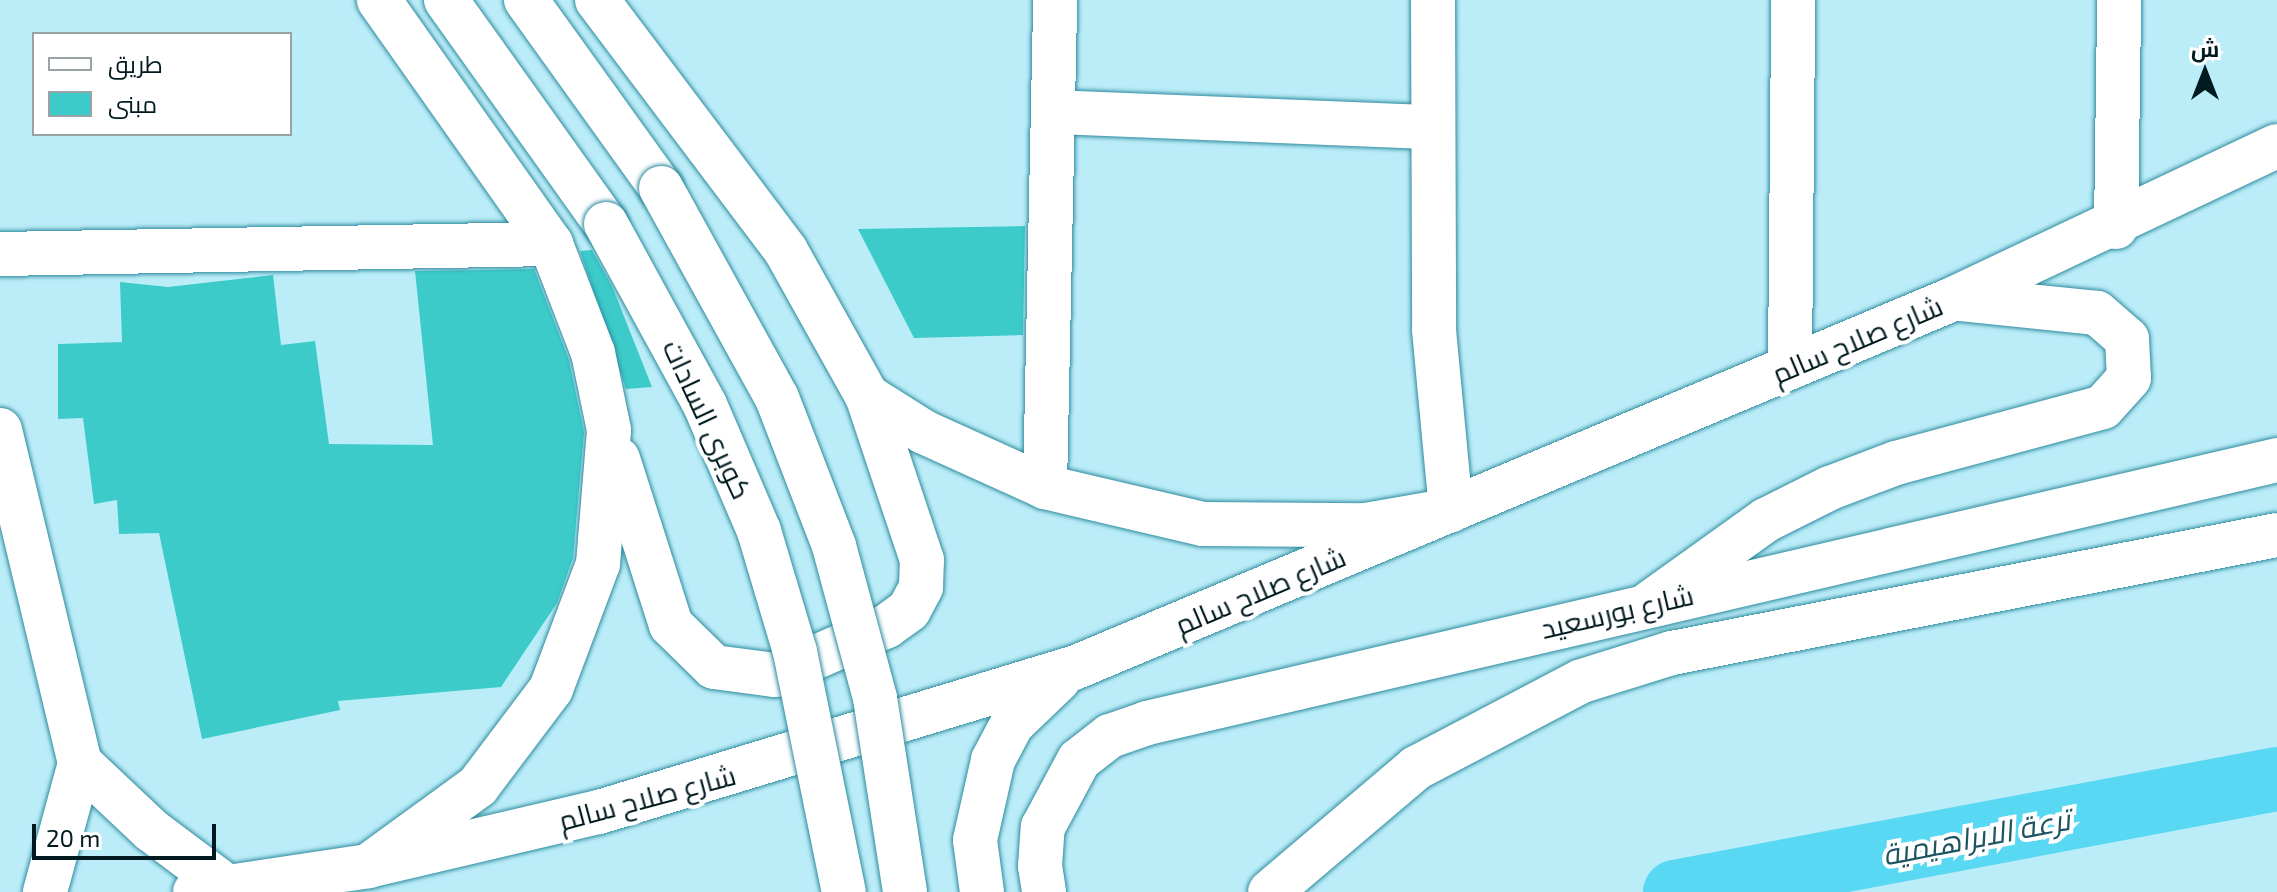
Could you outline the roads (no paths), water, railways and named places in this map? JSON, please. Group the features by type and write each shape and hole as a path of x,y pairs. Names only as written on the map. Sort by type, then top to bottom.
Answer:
{"main road":[{"path":"379,0 551,244 593,353 609,430 671,625 714,667 775,675 887,626 909,610 921,587 922,560 867,396 779,239 597,0"},
{"name":"كوبرى السادات","path":"446,0 606,224 705,405 759,531 799,666 844,892"},
{"path":"526,0 661,188 777,398 834,546 875,698 905,892"},
{"path":"1045,487 1055,0"},
{"path":"867,396 924,432 1045,487 1203,524 1285,529 1451,510 1434,330 1430,127 1433,0"},
{"path":"1790,367 1793,0"},
{"path":"2116,227 2119,0"},
{"path":"1054,112 1430,127"},
{"name":"شارع صلاح سالم","path":"212,890 368,866 599,812 1074,668 1953,299 2116,227 2277,146"},
{"path":"0,254 551,244"},
{"path":"1650,603 1766,520 1830,488 1896,463 2103,407 2129,378 2127,339 2097,313 1953,299"},
{"path":"0,430 80,763 45,892"},
{"path":"368,866 478,786 551,689 598,564 609,430"},
{"name":"شارع بورسعيد","path":"1042,879 1056,791 1079,760 1110,736 1650,603 2277,460"},
{"path":"1270,892 1416,768 1582,681 1672,653 2277,535"},
{"path":"981,886 975,840 993,760 1012,724 1074,668"},
{"path":"80,763 212,890"}],"waterway":[{"name":"ترعة الابراهيمية","path":"1675,892 2277,779"}]}
